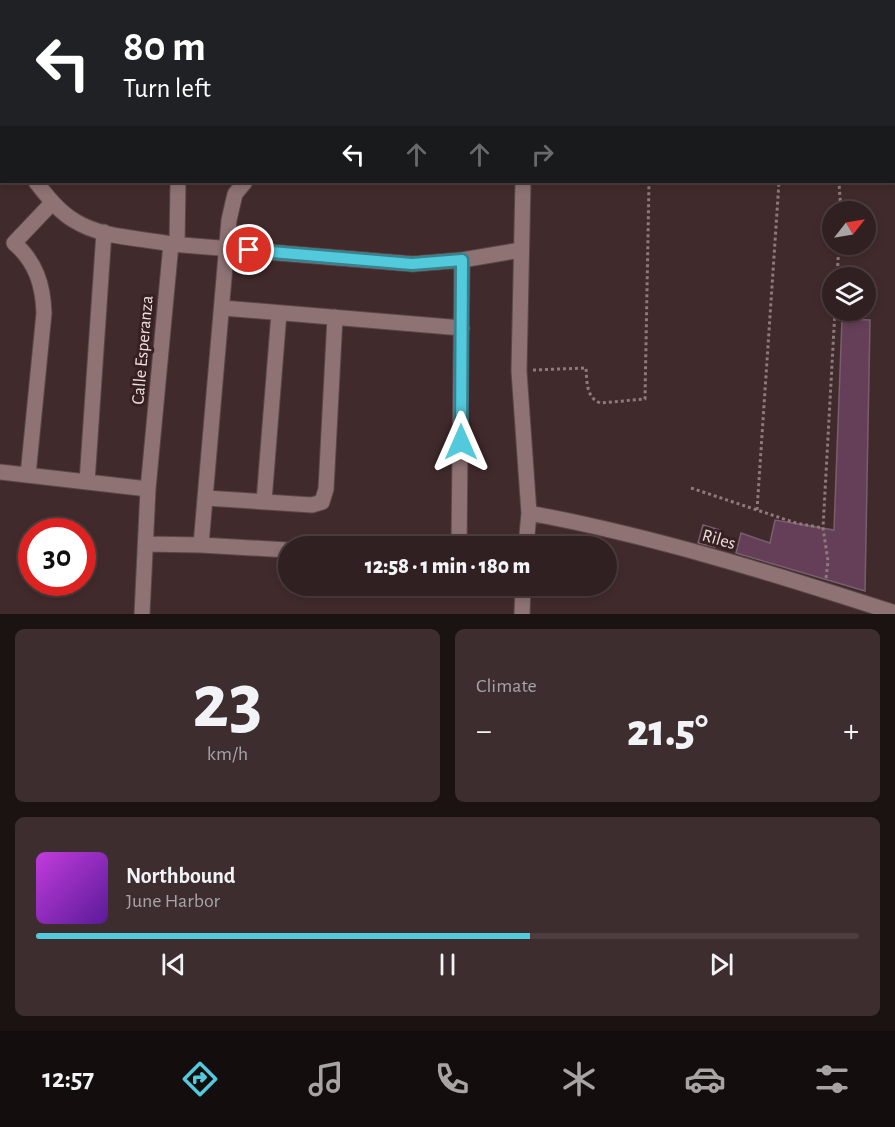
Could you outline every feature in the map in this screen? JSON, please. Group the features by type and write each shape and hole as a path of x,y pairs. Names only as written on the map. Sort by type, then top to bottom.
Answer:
{"street":[{"path":"37,183 52,203 76,222 104,232 174,244 412,264 462,260 522,250"},
{"name":"Calle Esperanza","path":"141,614 147,489 174,244 178,183"},
{"path":"201,545 231,206 235,194 244,183"},
{"path":"523,183 519,371 529,513 527,536"},
{"path":"28,475 44,313 43,291 34,266 24,251 7,246 52,203"},
{"path":"87,482 104,232"},
{"path":"459,536 462,260"},
{"path":"223,308 462,328"},
{"path":"264,501 279,313"},
{"path":"206,498 312,506 322,502 326,489 335,317"},
{"path":"0,472 147,489"},
{"name":"Riles","path":"529,513 624,533 826,590 895,613"},
{"path":"146,544 278,549"},
{"path":"522,614 523,596"}],"path":[{"path":"519,371 586,368 586,382 595,401 600,403 645,399 649,183"},
{"path":"757,510 779,183"},
{"path":"839,183 841,201"},
{"path":"826,590 828,561 823,528 834,321"},
{"path":"691,488 796,523 823,528"}],"building":[{"path":"842,321 870,321 865,591 736,553 741,533 770,543 775,520 834,530"},
{"path":"703,525 720,530 715,547 698,543"}],"route":[{"path":"249,250 412,264 462,260 461,442"}]}
